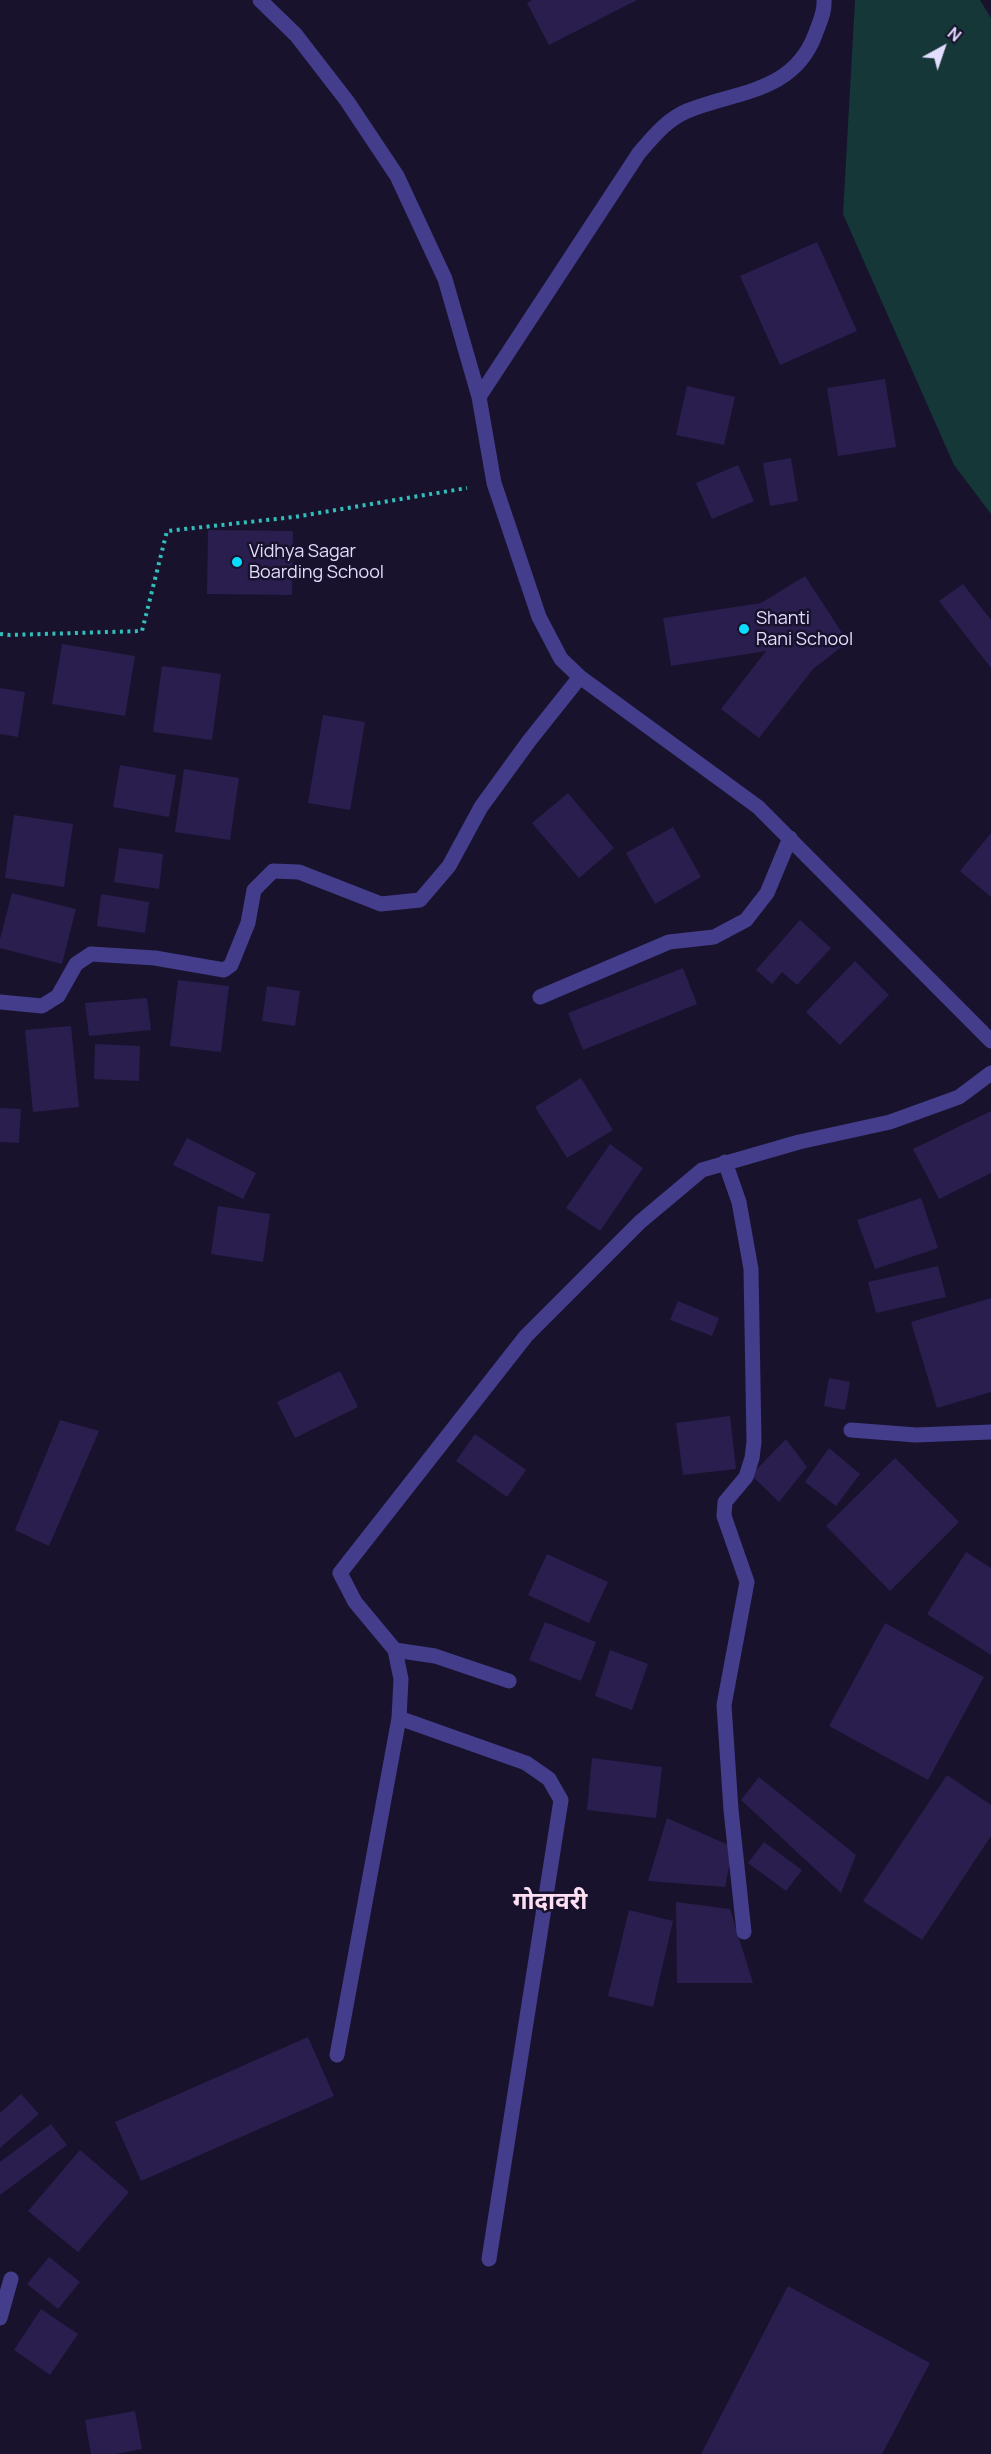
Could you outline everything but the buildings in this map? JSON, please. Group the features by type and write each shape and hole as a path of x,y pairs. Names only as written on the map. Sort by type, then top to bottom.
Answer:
{"street":[{"path":"260,0 296,34 347,101 397,176 445,279 479,397 494,483 539,617 561,658 580,677 758,807 991,1041"},
{"path":"479,397 639,153 660,128 685,112 770,85 792,71 811,45 825,10 824,0"},
{"path":"0,1002 42,1006 58,996 75,964 92,954 166,960 224,970 231,965 248,923 254,890 273,871 299,872 381,904 420,900 449,866 481,807 522,750 580,677"},
{"path":"540,997 669,942 714,937 746,920 767,893 790,838"},
{"path":"337,2055 399,1718 402,1679 395,1650 355,1602 340,1573 526,1335 640,1222 702,1170 799,1142 890,1122 959,1097 991,1073"},
{"path":"725,1162 739,1202 751,1269 754,1442 746,1477 725,1502 724,1516 747,1582 724,1705 731,1810 744,1932"},
{"path":"851,1430 916,1435 991,1432"},
{"path":"395,1650 435,1656 509,1681"},
{"path":"399,1718 526,1763 549,1779 561,1800 489,2259"},
{"path":"0,2318 11,2279"}],"path":[{"path":"0,634 142,631 167,531 294,517 494,483"}],"green space":[{"path":"855,0 980,0 991,18 991,514 954,465 843,214"}],"place":[{"name":"Vidhya Sagar Boarding School","path":"237,562"},
{"name":"Shanti Rani School","path":"744,629"}],"district":[{"name":"गोदावरी","path":"550,1902"}]}
